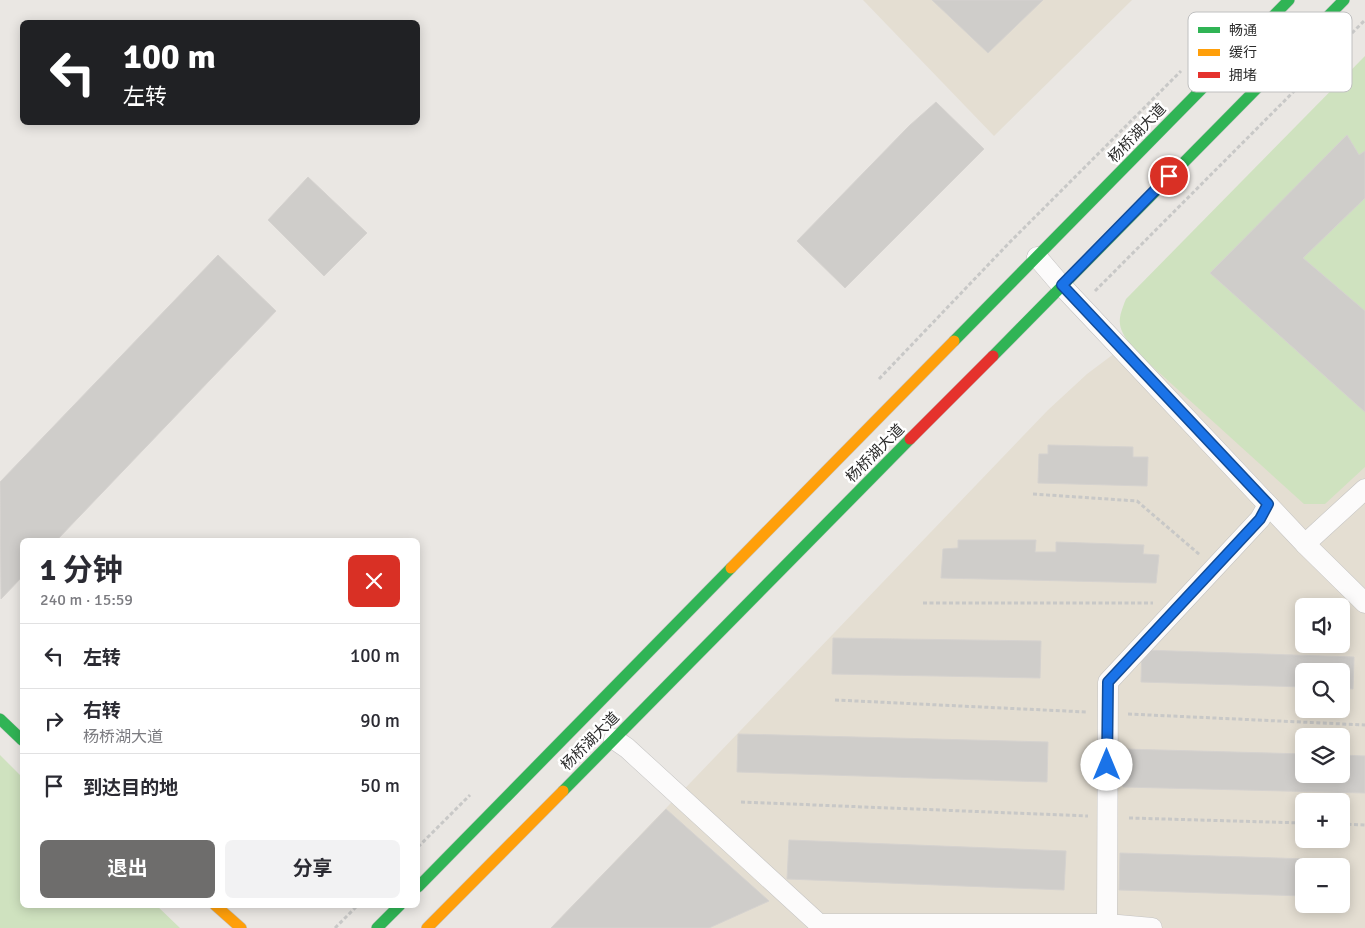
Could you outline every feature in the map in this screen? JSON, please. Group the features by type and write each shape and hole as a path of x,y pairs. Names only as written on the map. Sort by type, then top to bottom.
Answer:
{"main road":[{"name":"杨桥湖大道","path":"1277,12 1289,0"},
{"name":"杨桥湖大道","path":"1332,12 1344,0"},
{"name":"杨桥湖大道","path":"420,886 1199,92"},
{"name":"杨桥湖大道","path":"427,928 1253,92"},
{"path":"0,719 20,738"},
{"path":"218,908 241,928"},
{"path":"371,928 380,926 397,908"}],"street":[{"path":"1037,257 1305,544 1365,603"},
{"path":"1305,544 1365,489"},
{"path":"1107,924 1108,682 1260,519 1268,504"},
{"path":"614,738 819,924 882,927 1107,924 1152,928"}],"path":[{"path":"1033,494 1137,501 1214,568"},
{"path":"923,603 1181,604"},
{"path":"741,802 1295,823"},
{"path":"1350,824 1365,825"},
{"path":"335,928 355,908"}],"shaded area":[{"path":"863,0 1132,0 994,136"},
{"path":"1365,93 1365,928 551,928 1048,410 1087,374 1155,323"}],"green space":[{"path":"1365,56 1365,467 1325,504 1304,504 1132,348 1121,330 1120,320 1126,299 1330,92 1352,92 1352,69"},
{"path":"0,755 20,775 20,908 159,908 180,928 0,928"}],"building":[{"path":"932,0 1043,0 988,53"},
{"path":"936,102 984,149 845,288 797,241 909,126"},
{"path":"1347,135 1359,155 1365,151 1365,198 1303,258 1365,311 1365,412 1210,273"},
{"path":"308,177 367,233 324,276 268,220"},
{"path":"218,255 276,311 59,538 20,538 20,579 1,599 0,482"},
{"path":"1048,445 1133,447 1133,457 1148,457 1147,486 1038,483 1039,454 1048,454"},
{"path":"958,540 1036,540 1035,552 1056,552 1056,542 1144,545 1143,554 1159,555 1156,583 941,578 943,549 958,548"},
{"path":"833,638 1041,641 1040,678 832,674"},
{"path":"1142,650 1354,657 1353,689 1350,689 1350,663 1295,663 1295,687 1141,682"},
{"path":"738,734 1048,742 1047,782 737,772"},
{"path":"1124,749 1295,754 1295,783 1350,783 1350,755 1365,756 1365,793 1123,787"},
{"path":"666,809 769,901 709,928 551,928"},
{"path":"789,840 1066,851 1064,890 787,879"},
{"path":"1120,853 1295,859 1295,896 1119,890"}],"traffic: fast":[{"path":"1277,12 1289,0"},
{"path":"1332,12 1344,0"},
{"path":"954,341 1199,92"},
{"path":"993,356 1253,92"},
{"path":"563,791 910,439"},
{"path":"420,885 731,568"},
{"path":"0,719 20,738"},
{"path":"377,928 397,908"}],"traffic: slow":[{"path":"731,568 954,341"},
{"path":"427,928 563,791"},
{"path":"218,908 241,928"}],"traffic: jam":[{"path":"910,439 993,356"}],"route":[{"path":"1107,765 1108,682 1260,519 1268,504 1062,285 1169,176"}]}
